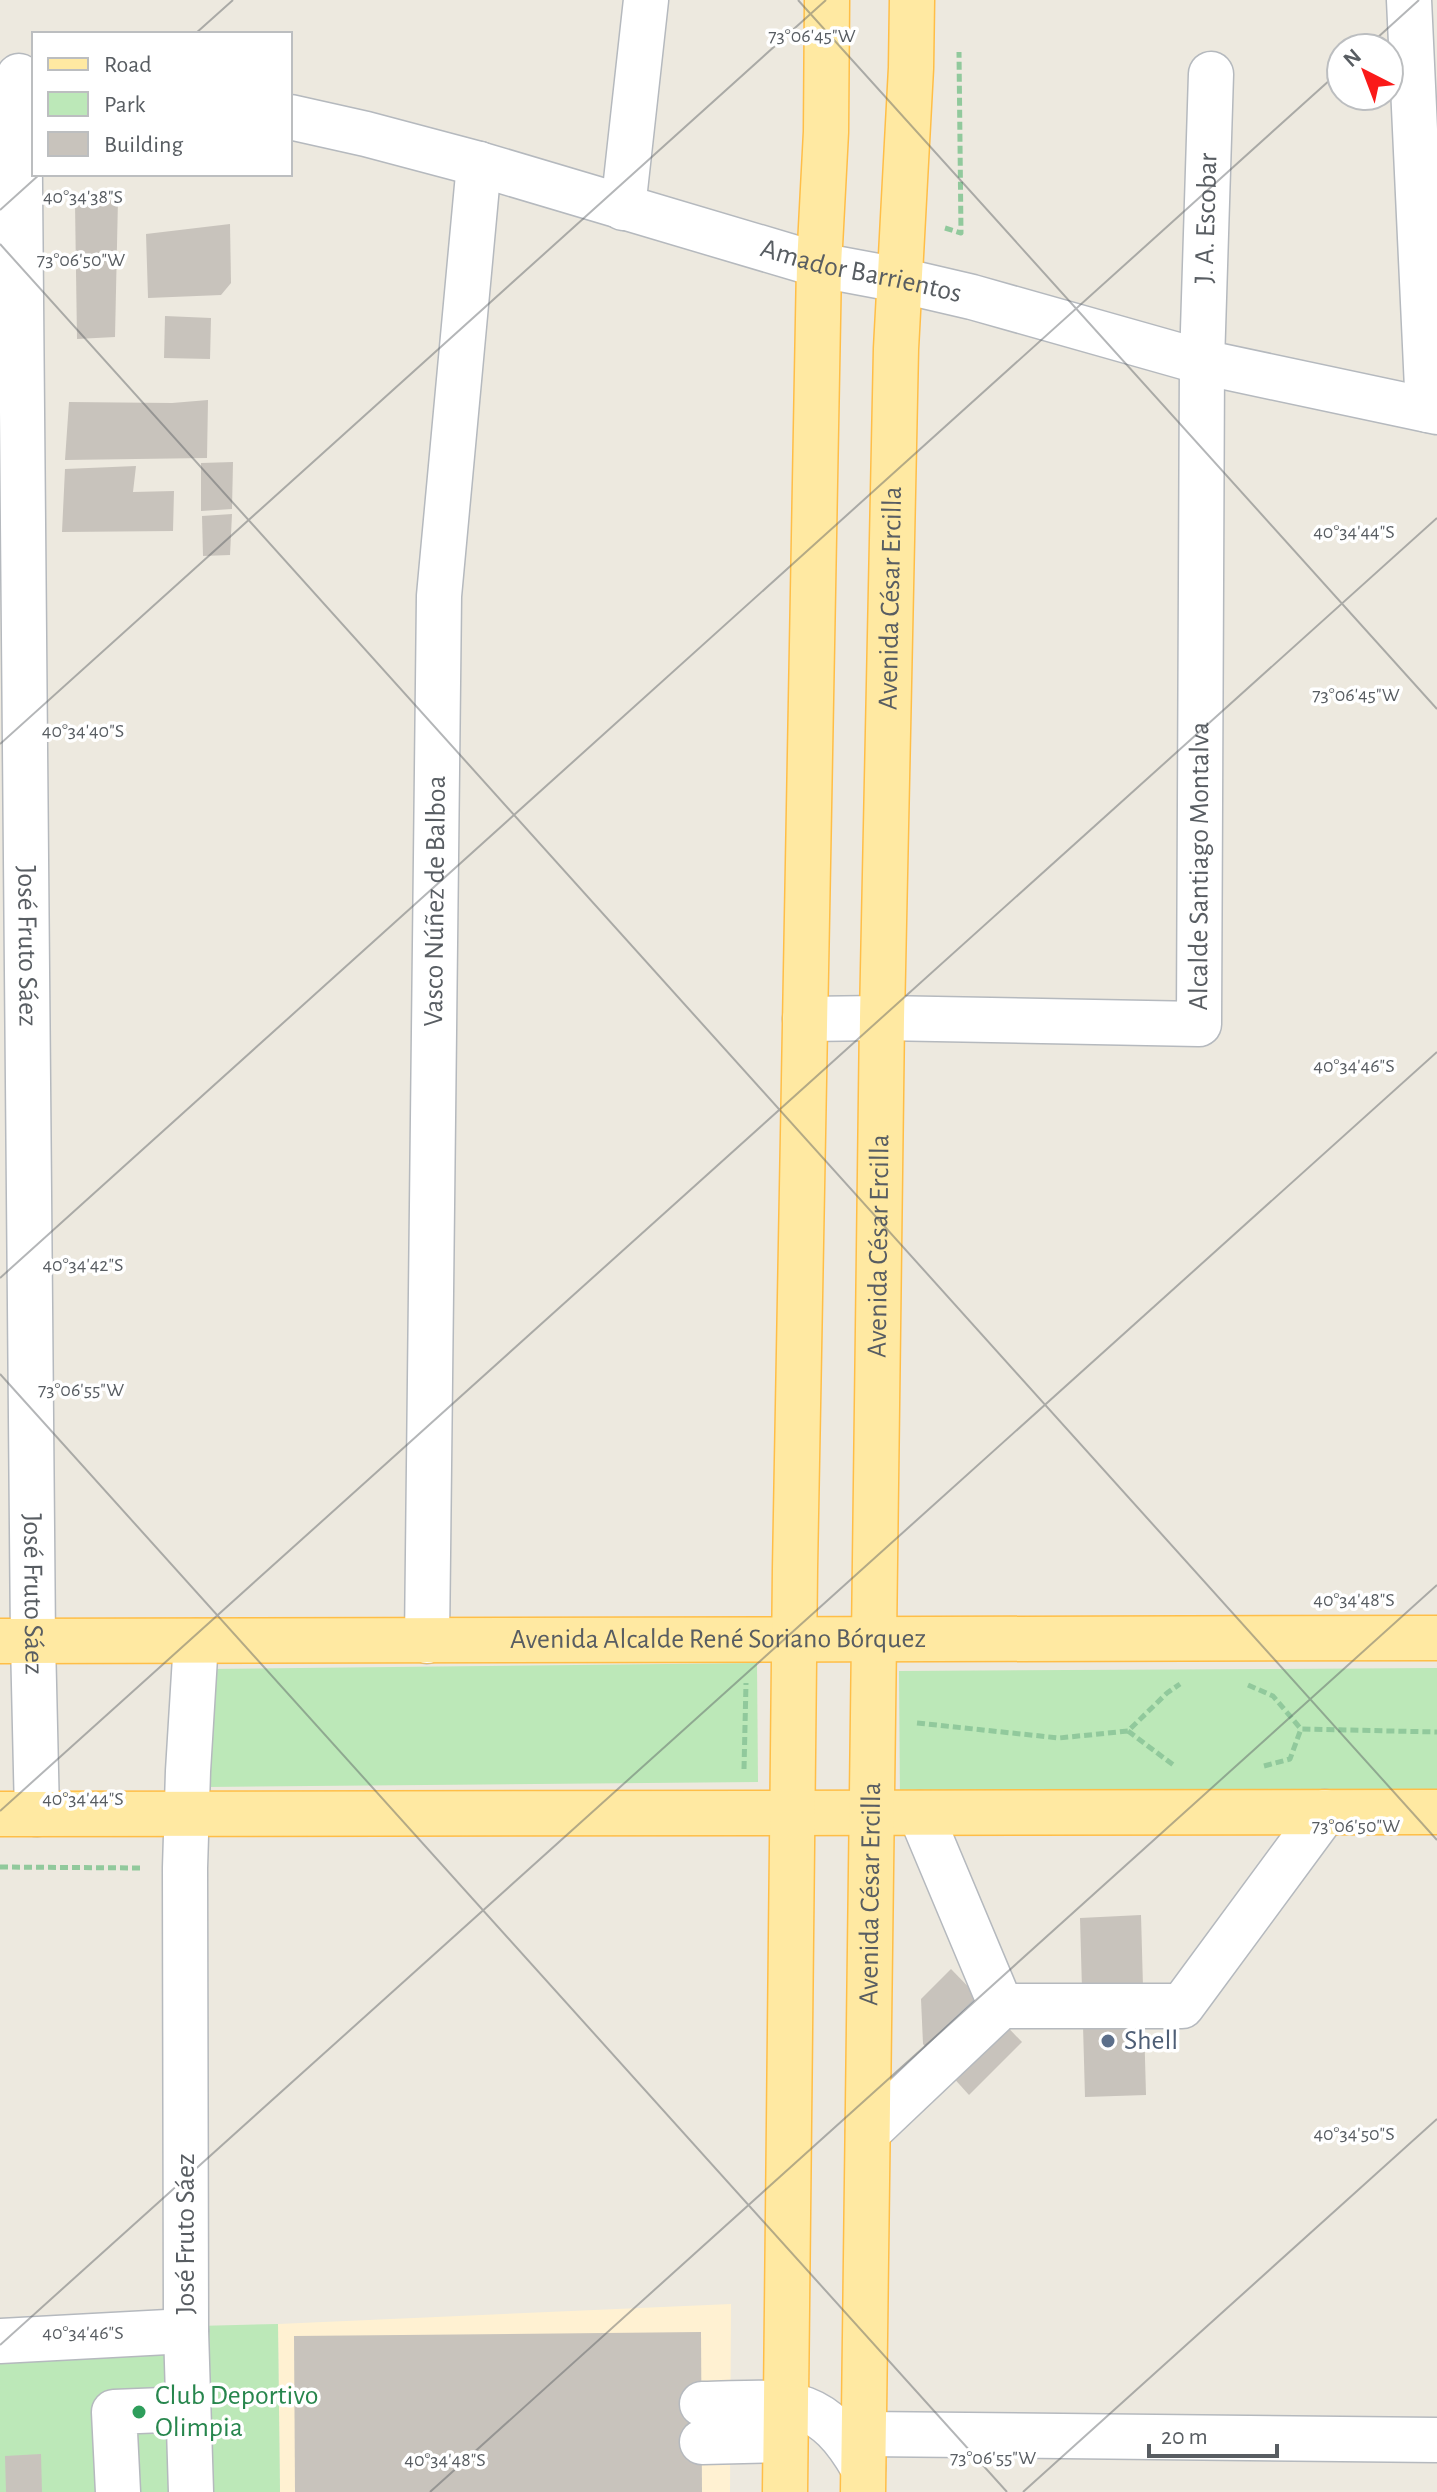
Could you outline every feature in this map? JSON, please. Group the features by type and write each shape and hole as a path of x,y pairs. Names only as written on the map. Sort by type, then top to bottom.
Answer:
{"main road":[{"path":"785,2492 805,1019 827,0"},
{"name":"Avenida César Ercilla","path":"863,2465 882,1018 899,280 912,0"},
{"name":"Avenida Alcalde René Soriano Bórquez","path":"17,1641 1437,1638"},
{"path":"18,1814 1437,1812"}],"street":[{"path":"623,208 646,0"},
{"path":"1409,0 1432,411"},
{"name":"J. A. Escobar","path":"1202,362 1211,74"},
{"name":"José Fruto Sáez","path":"18,76 18,1814"},
{"name":"Amador Barrientos","path":"292,117 479,164 819,265 972,297 1202,362 1432,411"},
{"name":"Vasco Núñez de Balboa","path":"427,1641 439,596 479,164"},
{"name":"Alcalde Santiago Montalva","path":"805,1019 1199,1024 1202,362"},
{"name":"José Fruto Sáez","path":"191,2492 186,2331 185,1868 196,1641"},
{"path":"868,2132 1001,2006 1182,2006 1325,1812"},
{"path":"920,1813 1001,2006"},
{"path":"0,2341 186,2331"},
{"path":"118,2492 114,2412 188,2402"},
{"path":"702,2423 786,2422 813,2411 850,2444 863,2465 1437,2440"}],"path":[{"path":"873,1719 1059,1738 1128,1731 1167,1693 1186,1680"},
{"path":"1240,1681 1273,1696 1301,1729 1437,1732"},
{"path":"1263,1767 1290,1759 1301,1729"},
{"path":"1128,1731 1179,1768"},
{"path":"0,1867 185,1868"}],"shaded area":[{"path":"731,2304 730,2492 280,2492 278,2324"}],"green space":[{"path":"757,1663 758,1782 207,1787 207,1669"},
{"path":"1437,1668 1437,1798 900,1801 899,1671"},
{"name":"Club Deportivo Olimpia","path":"278,2324 280,2492 0,2492 0,2331"}],"building":[{"path":"118,199 115,337 77,339 75,203"},
{"path":"230,224 231,283 221,295 148,298 146,234"},
{"path":"165,316 211,318 210,359 164,358"},
{"path":"208,400 207,458 65,460 69,402 172,403"},
{"path":"233,462 232,509 201,511 201,463"},
{"path":"136,466 133,492 174,491 173,531 62,532 65,469"},
{"path":"232,514 230,555 203,556 202,516"},
{"path":"1141,1915 1146,2095 1085,2097 1080,1918"},
{"path":"951,1969 1022,2042 969,2095 923,2044 921,1999"},
{"path":"701,2332 702,2492 295,2492 294,2336"},
{"path":"41,2454 42,2492 6,2492 5,2456"}],"place":[{"name":"Shell","path":"1108,2041"},
{"name":"Club Deportivo Olimpia","path":"139,2412"}]}
